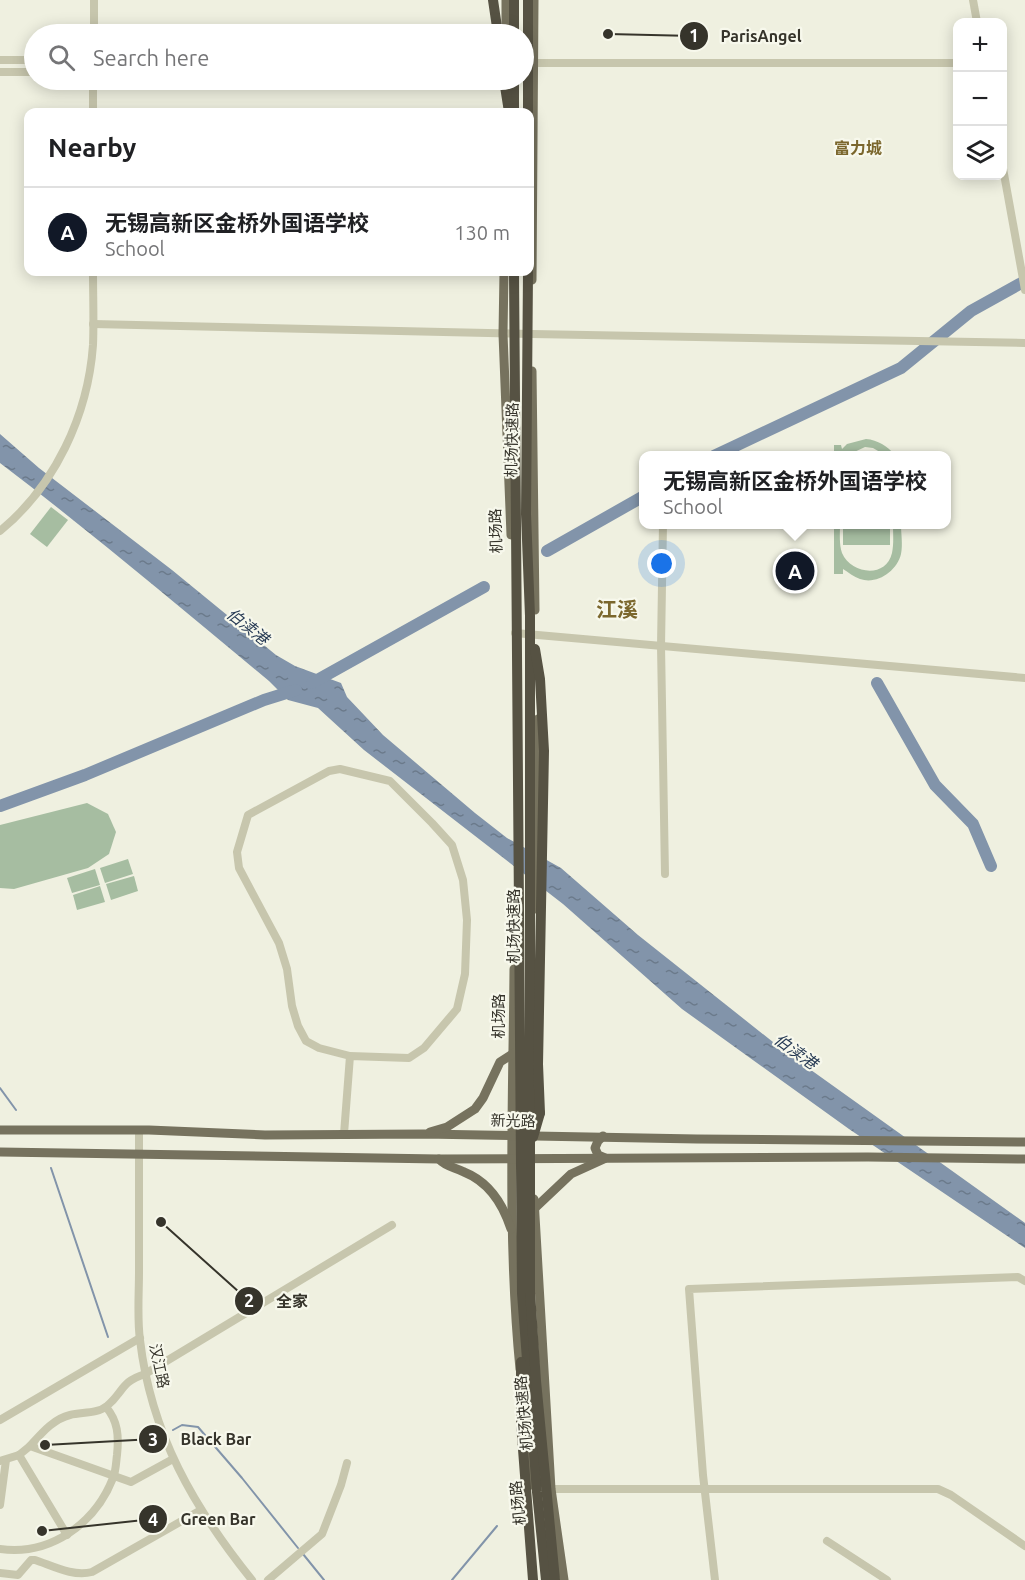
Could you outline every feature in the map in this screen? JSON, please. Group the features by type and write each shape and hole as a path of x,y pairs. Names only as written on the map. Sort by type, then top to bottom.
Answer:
{"highway":[{"path":"493,0 497,24"},
{"path":"514,0 514,24"},
{"path":"528,0 528,24"},
{"path":"506,90 507,108"},
{"path":"514,90 514,108"},
{"path":"528,90 528,108"},
{"name":"机场快速路","path":"514,276 522,1293 546,1580"},
{"name":"机场快速路","path":"528,276 526,514 530,616 530,1292 555,1580"},
{"path":"530,616 540,679 544,751 538,1064 540,1113 533,1137"},
{"path":"522,1293 521,1424 533,1580"}],"main road":[{"path":"506,0 506,24"},
{"path":"534,0 534,63"},
{"path":"534,90 534,108"},
{"name":"机场路","path":"504,276 503,334 515,633 512,1136 515,1319 541,1580"},
{"path":"532,276 535,635 538,687 533,1158 551,1489 564,1580"},
{"path":"423,1134 447,1126 474,1109 483,1098 500,1062 514,1053"},
{"name":"新光路","path":"0,1130 265,1135 423,1134 1025,1142"},
{"path":"603,1136 595,1148 598,1155 606,1158"},
{"path":"0,1152 439,1159 868,1157 1025,1159"},
{"path":"535,1208 571,1174 606,1158"},
{"path":"439,1159 444,1165 463,1171 486,1184 508,1219 514,1240"}],"street":[{"path":"93,24 94,0"},
{"path":"973,0 976,18"},
{"path":"0,60 24,60"},
{"path":"534,63 953,63"},
{"path":"0,72 24,72"},
{"path":"93,90 93,108"},
{"path":"1005,180 1025,290"},
{"path":"0,531 43,484 60,458 76,422 87,386 93,345 93,276"},
{"path":"93,324 1025,343"},
{"path":"663,529 661,646 665,874"},
{"path":"515,633 1025,678"},
{"path":"340,769 390,782 452,845 464,880 467,920 465,974 457,1010 424,1048 409,1058 350,1056 319,1048 306,1041 298,1026 292,1006 287,969 279,943 239,868 237,852 248,815 329,771 340,769"},
{"path":"344,1134 350,1056"},
{"name":"汉江路","path":"139,1131 140,1338 145,1374 180,1476 227,1549 252,1580"},
{"path":"0,1505 3,1461 19,1455 54,1422 69,1415 94,1412 106,1407 131,1378 145,1374 392,1225"},
{"path":"715,1580 704,1489 689,1289 1018,1277 1025,1281"},
{"path":"0,1420 140,1338"},
{"path":"0,1550 28,1550 48,1545 67,1535 96,1508 114,1476 119,1437 113,1416 106,1407"},
{"path":"30,1446 131,1482 173,1459"},
{"path":"19,1455 67,1535"},
{"path":"268,1580 322,1534 341,1485 346,1463"},
{"path":"532,1490 938,1489 951,1495 1025,1546"},
{"path":"31,1560 69,1576 92,1572 201,1510"},
{"path":"827,1541 888,1580"},
{"path":"28,1550 31,1560"},
{"path":"0,1573 18,1575 31,1560"}],"green space":[{"path":"866,439 882,444 891,451 878,451 865,447 856,451 834,451 834,445 841,445 842,449 847,444"},
{"path":"51,507 68,520 47,547 30,534"},
{"path":"834,529 840,529 841,550 846,560 853,566 868,571 883,567 888,561 893,550 893,529 901,529 901,554 891,571 873,580 860,579 843,569 843,574 834,574"},
{"path":"843,529 890,529 890,545 843,545"},
{"path":"87,803 108,814 116,832 109,854 88,868 14,889 0,888 0,825"},
{"path":"128,859 133,874 105,883 100,868"},
{"path":"95,869 100,885 72,893 67,878"},
{"path":"134,876 138,891 111,900 106,884"},
{"path":"100,886 105,902 77,910 73,895"}],"water":[{"path":"0,434 39,468 172,570 276,655 295,666 341,683 347,697 383,735 507,838 561,868 638,935 783,1050 1025,1223 1025,1248 849,1129 682,1009 563,904 364,750 318,708 288,700 269,681 169,598 0,463"}],"waterway":[{"path":"725,451 901,368 971,311 1025,281"},
{"path":"547,551 639,499"},
{"path":"312,683 484,587"},
{"path":"877,683 935,785 973,824 991,866"},
{"path":"0,806 85,775 264,700 296,690"},
{"path":"0,1088 16,1110"},
{"path":"51,1168 108,1337"},
{"path":"173,1430 182,1425 198,1427 298,1548"},
{"path":"452,1580 497,1526"},
{"path":"303,1554 324,1580"}],"place":[{"name":"ParisAngel","path":"608,34"},
{"name":"无锡高新区金桥外国语学校","path":"795,571"},
{"name":"全家","path":"161,1222"},
{"name":"Black Bar","path":"45,1445"},
{"name":"Green Bar","path":"42,1531"}],"district":[{"name":"富力城","path":"858,148"},
{"name":"江溪","path":"617,610"}],"water label":[{"name":"伯渎港","path":"248,626"},
{"name":"伯渎港","path":"796,1051"}]}
